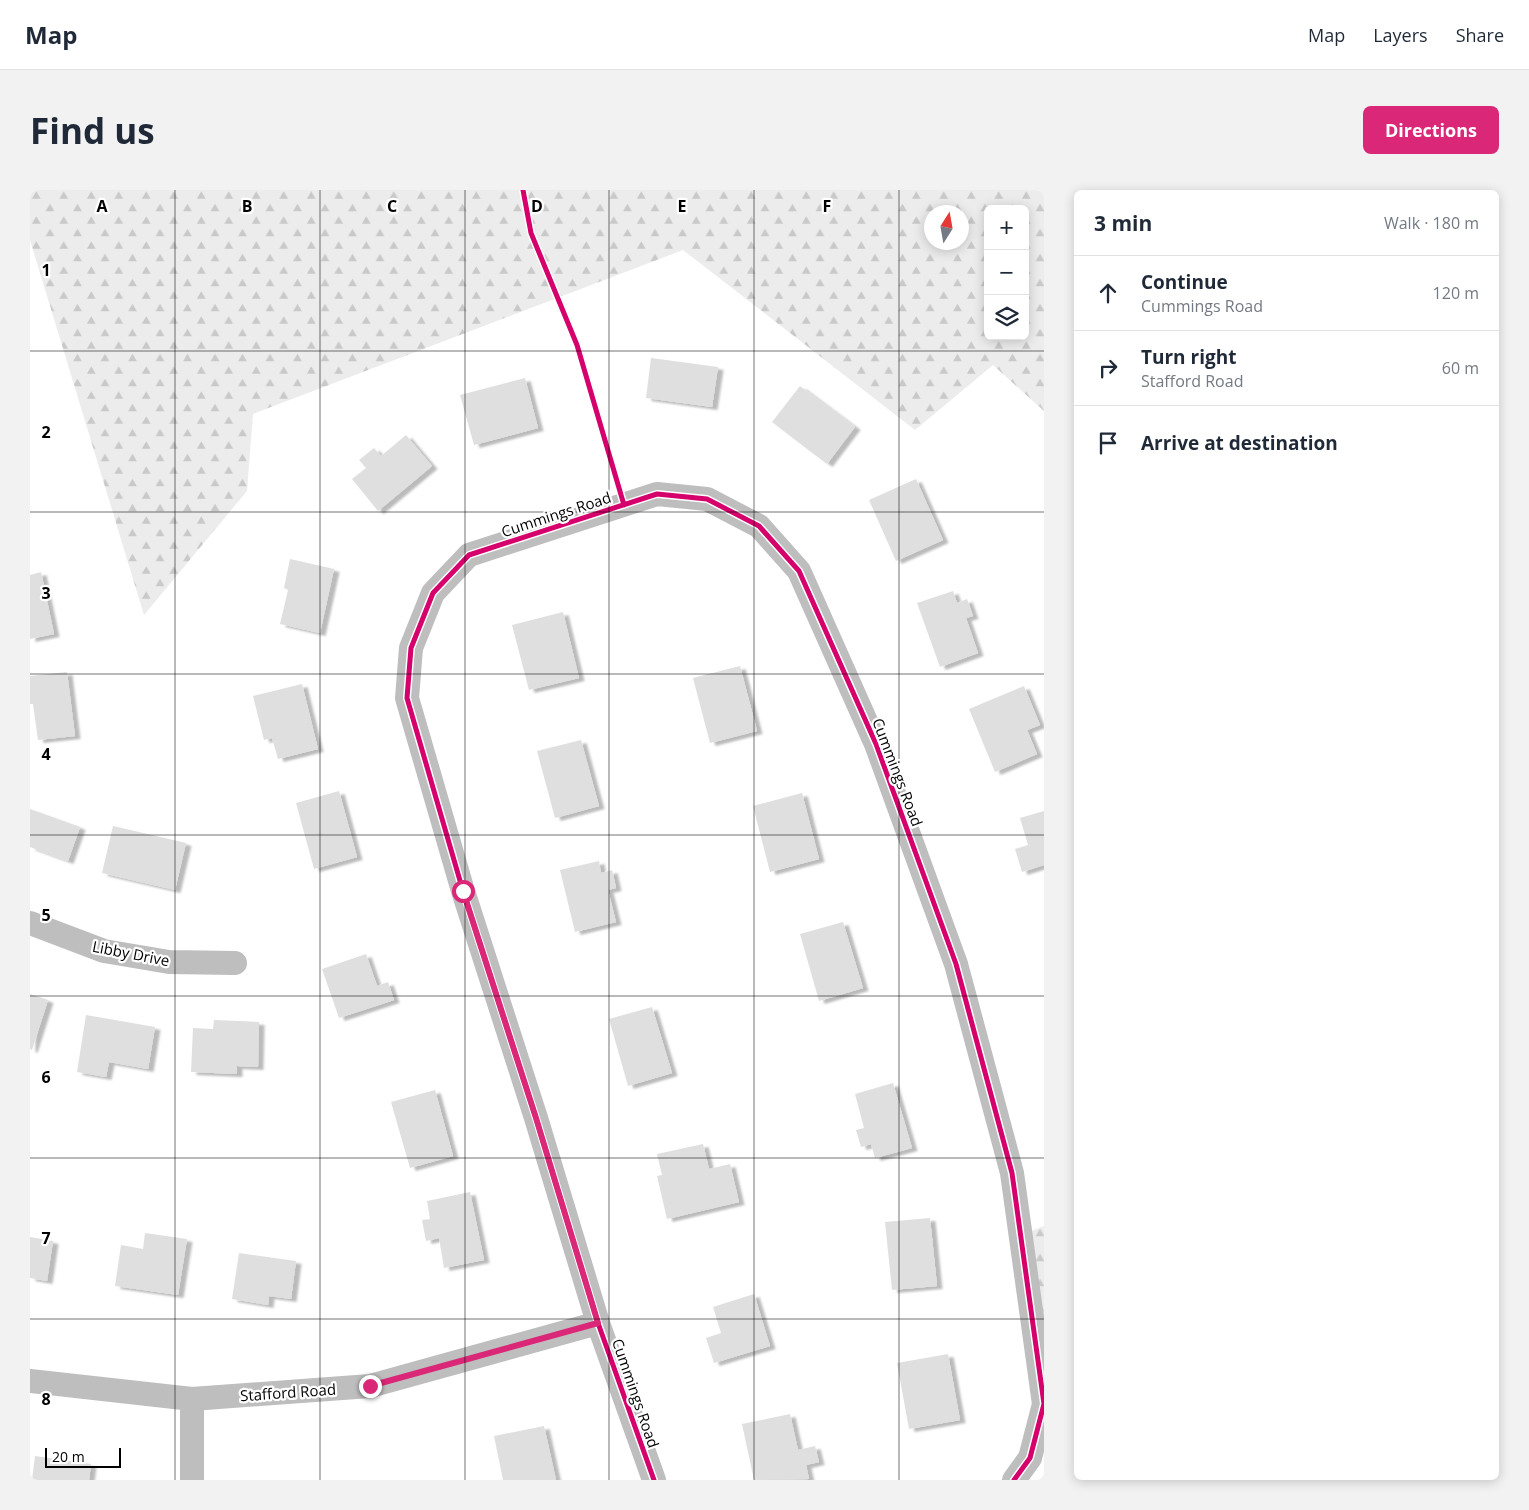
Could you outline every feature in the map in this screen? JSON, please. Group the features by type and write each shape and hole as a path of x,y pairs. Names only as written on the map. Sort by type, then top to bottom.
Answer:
{"street":[{"name":"Cummings Road","path":"654,1480 598,1323 536,1118 463,891 407,698 411,648 433,593 469,555 657,494 707,499 759,526 798,571 876,744 956,964 1012,1173 1044,1404 1030,1458 1014,1480"},
{"name":"Libby Drive","path":"30,923 104,951 169,962 235,963"},
{"name":"Stafford Road","path":"30,1381 192,1400 370,1386 598,1323"},
{"path":"192,1400 192,1480"}],"green space":[{"path":"30,190 1044,190 1044,411 993,365 915,430 683,250 253,414 247,491 144,615 30,240"},
{"path":"1044,1226 1044,1348 1029,1232"}],"building":[{"path":"651,358 718,367 712,407 646,398"},
{"path":"525,378 538,428 474,445 460,395"},
{"path":"800,386 855,427 827,464 772,422"},
{"path":"406,435 432,466 378,511 352,479 366,468 359,460 374,448 381,456"},
{"path":"916,479 943,540 896,561 869,500"},
{"path":"290,559 334,569 320,633 280,624 288,590 284,588"},
{"path":"41,572 54,634 30,639 30,575"},
{"path":"953,591 957,603 967,599 973,616 966,618 978,653 940,667 917,603"},
{"path":"563,612 579,678 529,690 512,625"},
{"path":"740,666 757,731 710,743 693,678"},
{"path":"67,672 75,736 38,740 33,704 30,704 30,676"},
{"path":"302,684 318,749 278,759 272,738 264,740 253,696"},
{"path":"1024,686 1040,725 1027,730 1037,754 995,772 969,709"},
{"path":"581,740 599,806 555,818 537,751"},
{"path":"339,791 357,857 314,869 296,803"},
{"path":"802,793 819,859 770,872 753,806"},
{"path":"30,809 80,827 68,861 30,847"},
{"path":"1044,811 1044,865 1022,872 1015,849 1028,845 1020,818"},
{"path":"113,826 186,843 175,890 102,873"},
{"path":"599,861 601,873 612,870 616,888 608,890 616,922 575,932 560,870"},
{"path":"843,922 863,988 819,1001 800,934"},
{"path":"366,954 377,986 388,982 394,1000 339,1018 322,969"},
{"path":"30,994 48,1000 32,1050 30,1049"},
{"path":"652,1007 672,1073 628,1086 609,1019"},
{"path":"86,1015 155,1027 148,1069 109,1062 106,1077 77,1072"},
{"path":"214,1020 259,1022 258,1067 237,1066 237,1074 191,1072 193,1028 213,1029"},
{"path":"893,1083 912,1148 875,1158 871,1144 861,1147 856,1130 864,1128 855,1094"},
{"path":"435,1090 453,1156 410,1168 391,1102"},
{"path":"703,1144 709,1169 730,1164 739,1202 667,1219 657,1176 662,1175 657,1154"},
{"path":"470,1192 484,1260 444,1268 439,1238 426,1241 422,1220 430,1219 427,1201"},
{"path":"930,1218 937,1286 892,1290 885,1222"},
{"path":"145,1233 187,1239 178,1295 115,1286 121,1245 143,1249"},
{"path":"30,1237 53,1241 47,1281 30,1278"},
{"path":"239,1253 296,1261 291,1299 269,1296 268,1305 232,1299"},
{"path":"754,1294 770,1346 714,1363 706,1338 721,1333 713,1307"},
{"path":"948,1354 960,1420 909,1429 897,1363"},
{"path":"790,1414 798,1450 815,1446 819,1462 806,1465 809,1479 754,1480 742,1424"},
{"path":"544,1426 556,1480 503,1480 494,1436"},
{"path":"35,1456 91,1464 89,1480 32,1480"}],"cycle path":[{"path":"523,190 531,233 577,345 624,505"},
{"path":"654,1480 598,1323 536,1118 463,891 407,698 411,648 433,593 469,555 657,494 707,499 759,526 799,571 876,744 956,964 1012,1173 1044,1404 1030,1458 1014,1480"}],"route":[{"path":"370,1386 598,1323 536,1118 463,891"}]}
